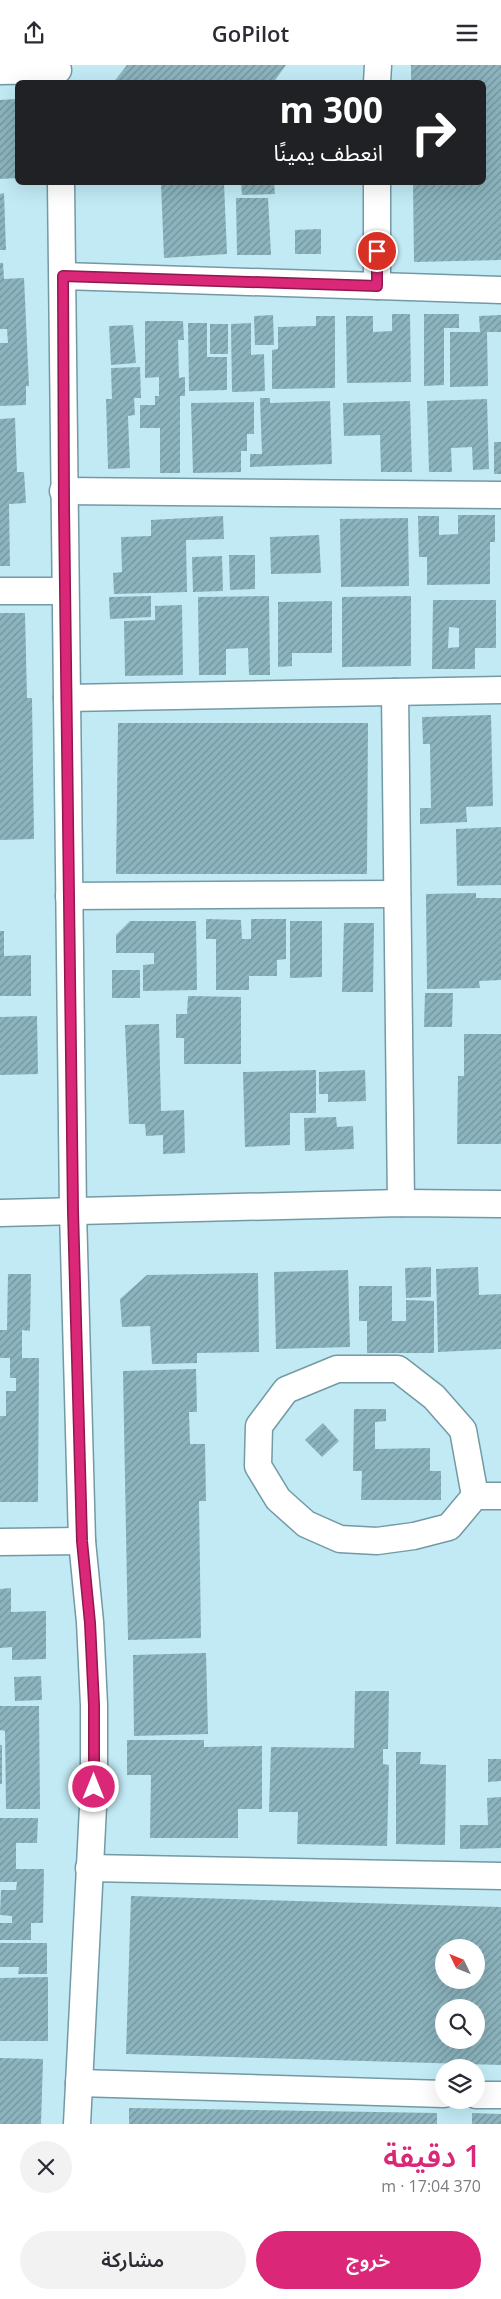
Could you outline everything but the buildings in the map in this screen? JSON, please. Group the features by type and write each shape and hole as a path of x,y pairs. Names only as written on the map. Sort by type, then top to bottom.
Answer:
{"street":[{"path":"378,65 378,80"},
{"path":"0,71 58,73"},
{"path":"61,185 73,1211 82,1541 90,1623 94,1705 94,1787 78,2124"},
{"path":"377,185 377,286"},
{"path":"63,276 501,290"},
{"path":"64,491 501,495"},
{"path":"0,591 65,591"},
{"path":"67,699 501,690"},
{"path":"394,692 401,1203"},
{"path":"69,896 397,894"},
{"path":"0,1213 401,1203 501,1205"},
{"path":"337,1369 398,1369 434,1397 463,1430 475,1496 449,1527 414,1536 377,1541 340,1539 306,1524 278,1499 258,1467 259,1426 286,1390 337,1369"},
{"path":"475,1496 501,1496"},
{"path":"0,1542 82,1541"},
{"path":"89,1868 501,1876"},
{"path":"79,2083 435,2094"},
{"path":"485,2095 501,2095"}],"route":[{"path":"94,1787 94,1705 90,1623 82,1541 73,1211 63,276 377,286 377,251"}]}
